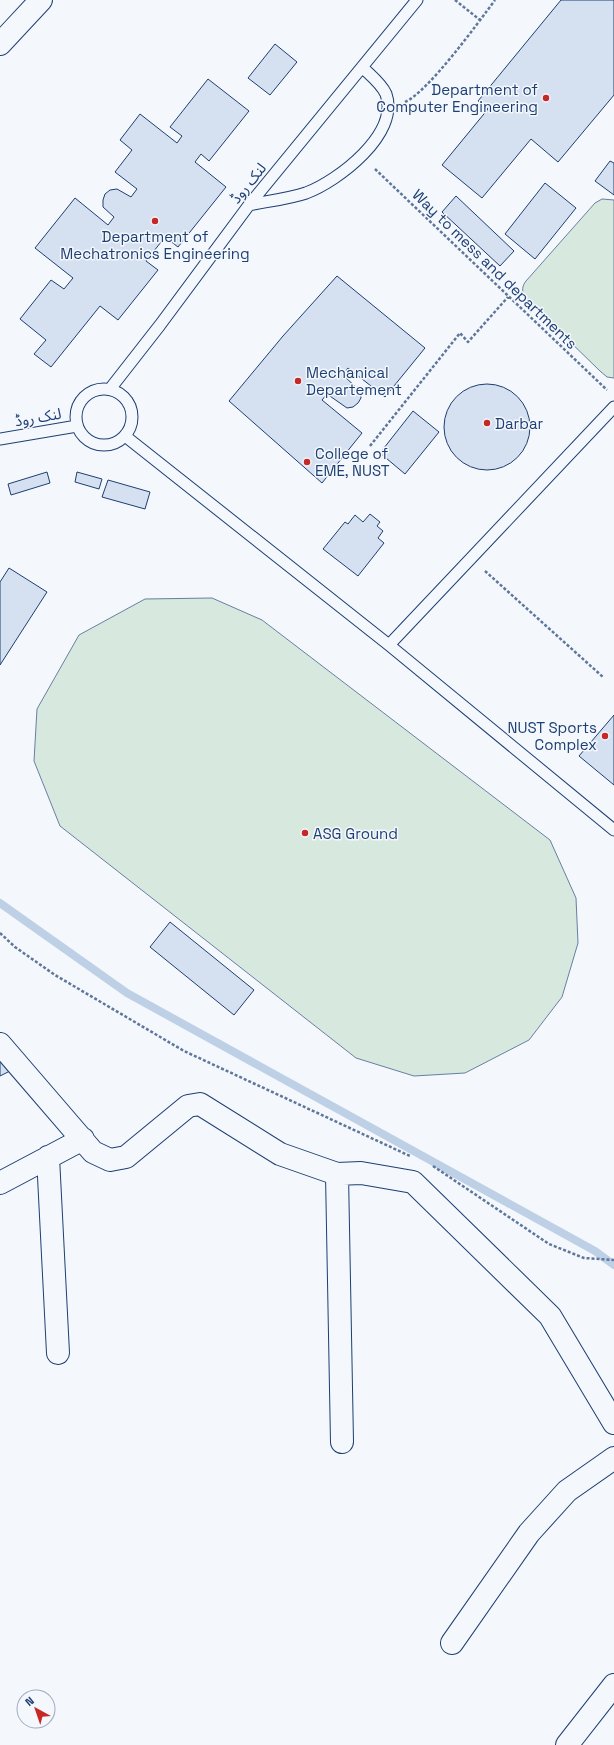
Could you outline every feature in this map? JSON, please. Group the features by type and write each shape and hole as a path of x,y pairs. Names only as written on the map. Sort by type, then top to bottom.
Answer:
{"street":[{"path":"0,44 41,0"},
{"path":"0,1044 93,1152 110,1160 126,1157 188,1106 200,1104 280,1154 337,1174 361,1173 413,1182 550,1316 614,1424"},
{"path":"0,1183 82,1139"},
{"path":"48,1157 58,1353"},
{"path":"337,1174 342,1442"},
{"path":"452,1643 529,1533 567,1491 614,1458"},
{"path":"567,1745 614,1685"}],"lane":[{"name":"لنک روڈ","path":"125,436 108,446 88,442 81,435 75,416 77,407 82,398 90,392 100,389 110,389 160,325 249,205 416,0"},
{"path":"249,205 305,193 325,184 361,156 374,142 383,126 388,110 386,94 379,83 362,67"},
{"path":"110,389 119,392 126,399 131,408 132,418 130,428 125,436 389,645 614,830"},
{"path":"389,645 614,407"},
{"name":"لنک روڈ","path":"2,439 77,426"}],"path":[{"path":"455,0 480,20"},
{"path":"388,110 410,100 427,83 495,0"},
{"name":"Way to mess and departments","path":"361,156 608,392"},
{"path":"370,446 460,334 468,342 508,297"},
{"path":"471,559 603,677"},
{"path":"0,933 15,946 55,975 184,1051 412,1156"},
{"path":"431,1166 549,1244 584,1258 614,1260"}],"shaded area":[{"path":"602,199 614,200 614,378 607,377 600,371 524,297 523,290 523,286 526,281 595,203"},
{"name":"ASG Ground","path":"212,598 262,620 550,840 576,898 578,943 562,997 529,1040 465,1073 414,1076 356,1058 60,826 34,761 37,709 79,635 145,599"}],"building":[{"name":"Department of Computer Engineering","path":"561,0 614,0 614,95 558,162 531,139 482,198 442,165 488,109 478,101"},
{"path":"275,44 297,62 270,95 248,78"},
{"name":"Department of Mechatronics Engineering","path":"208,79 249,111 209,161 201,154 195,162 226,187 178,247 165,237 146,261 158,270 118,320 100,306 51,367 34,354 46,340 20,319 51,280 64,289 73,278 35,248 75,198 108,225 114,217 103,207 105,194 110,190 117,189 131,197 137,189 115,172 132,150 120,140 140,114 177,143 182,136 170,127"},
{"path":"610,161 614,163 614,195 595,181"},
{"path":"545,183 576,208 535,259 505,234"},
{"path":"456,196 514,251 500,266 442,212"},
{"name":"Mechanical Departement","path":"337,276 425,348 385,397 348,368 343,375 360,391 361,398 358,403 353,407 347,408 327,394 322,400 362,433 322,483 229,401 283,336"},
{"name":"Darbar","path":"487,384 503,387 511,391 523,403 527,411 530,427 527,443 523,451 511,463 503,467 487,470 471,467 463,463 451,451 447,443 444,427 447,411 451,403 463,391 471,387"},
{"path":"413,411 439,432 405,474 380,453"},
{"path":"47,472 50,483 11,495 8,484"},
{"path":"77,472 102,479 99,489 75,482"},
{"path":"108,480 150,492 145,509 102,497"},
{"path":"370,514 380,522 377,526 383,531 378,538 384,543 358,576 323,549 345,522 348,524 355,515 363,522"},
{"path":"9,568 47,592 0,665 0,582"},
{"name":"NUST Sports Complex","path":"614,715 614,785 579,756"},
{"path":"170,922 254,990 234,1015 150,947"},
{"path":"0,1057 12,1070 0,1076"}],"waterway":[{"path":"0,903 127,993 595,1251 614,1265"}],"place":[{"name":"Department of Computer Engineering","path":"546,98"},
{"name":"Department of Mechatronics Engineering","path":"155,221"},
{"name":"Mechanical Departement","path":"298,381"},
{"name":"Darbar","path":"487,423"},
{"name":"College of EME, NUST","path":"307,462"},
{"name":"NUST Sports Complex","path":"605,736"},
{"name":"ASG Ground","path":"305,833"}]}
